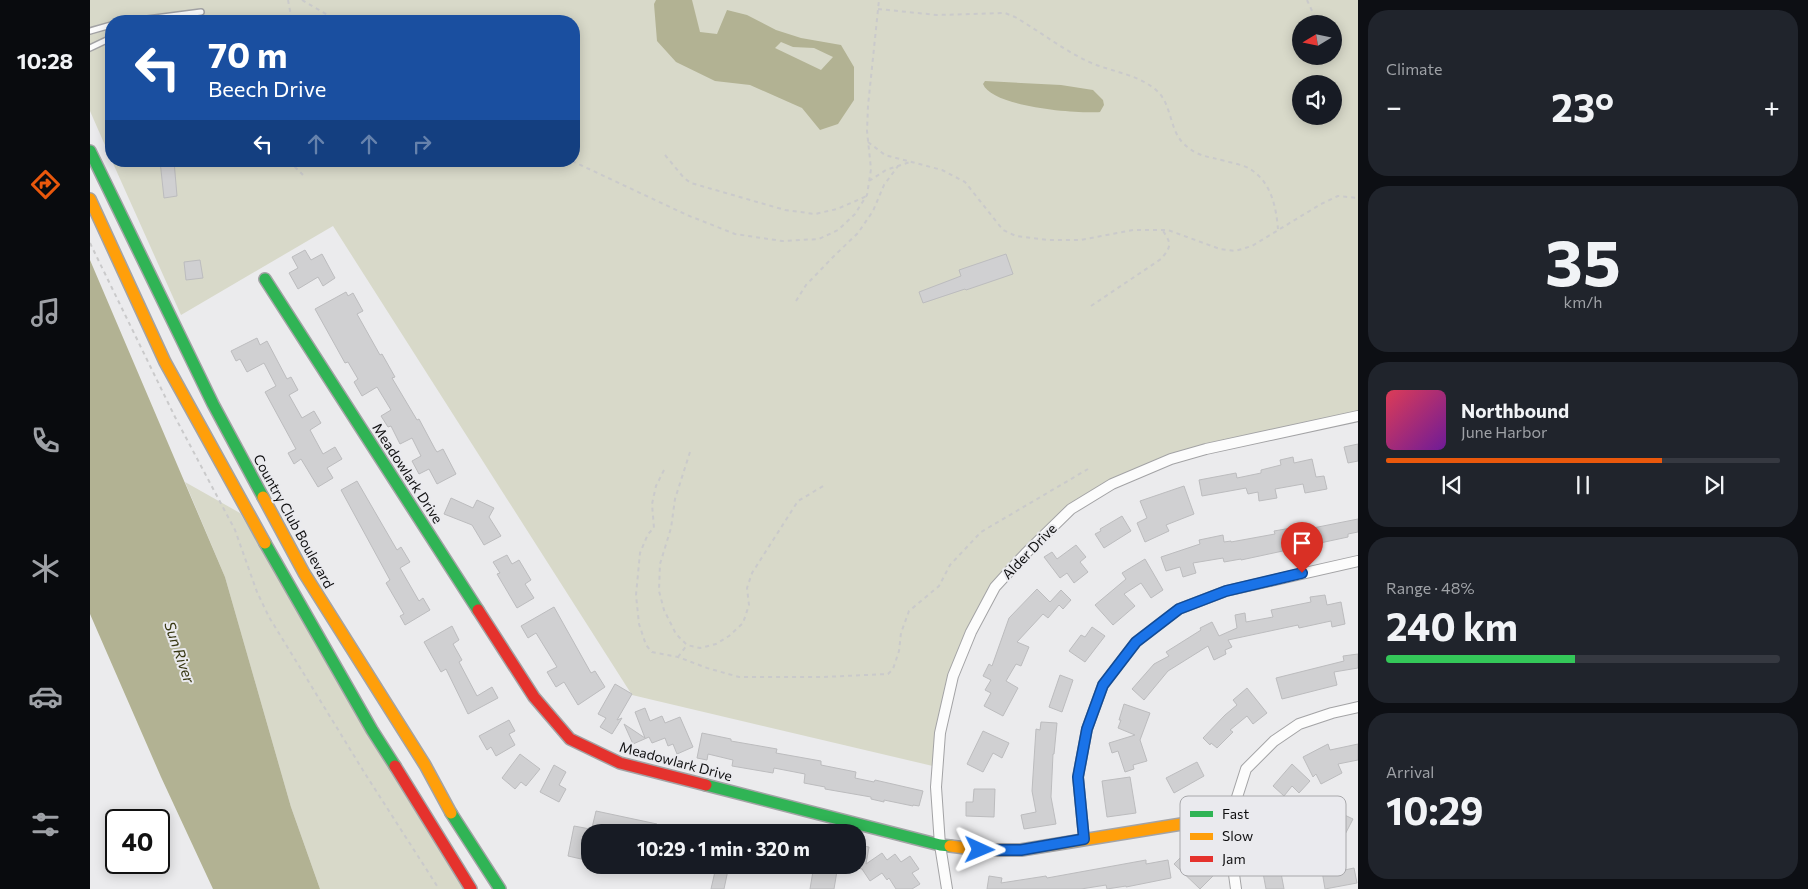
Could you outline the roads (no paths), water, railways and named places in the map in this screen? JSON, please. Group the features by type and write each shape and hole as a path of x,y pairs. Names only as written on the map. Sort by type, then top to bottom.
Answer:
{"main road":[{"name":"Country Club Boulevard","path":"90,151 213,404 304,573 425,765 455,820 500,889"},
{"path":"90,200 166,362 250,517 372,730 471,889"},
{"name":"Meadowlark Drive","path":"265,279 534,697 570,738 620,763 940,845 980,850 1021,850 1180,824"}],"street":[{"name":"Alder Drive","path":"947,889 940,845 936,787 940,733 954,676 972,632 995,587 1026,553 1071,509 1112,484 1171,459 1206,449 1358,416"},
{"path":"1084,839 1078,777 1087,729 1103,685 1136,642 1179,609 1226,591 1358,561"},
{"path":"1237,796 1246,769 1274,741 1299,724 1358,707"},
{"path":"1234,876 1236,889"}],"lane":[{"path":"178,15 201,12"},
{"path":"90,31 105,27"},
{"path":"90,48 105,41"}],"water":[{"path":"656,0 692,0 700,32 717,34 727,10 747,15 776,30 801,38 841,45 854,67 854,100 838,124 820,130 802,108 750,85 715,81 676,62 657,41 654,4","holes":["781,42 793,47 814,48 833,57 821,70 775,48"]},
{"path":"985,81 1061,85 1093,90 1103,100 1104,105 1100,112 1073,112 1036,107 1002,98 990,92 983,84"},
{"name":"Sun River","path":"90,260 225,577 291,807 320,889 213,889 161,777 90,614"}]}
